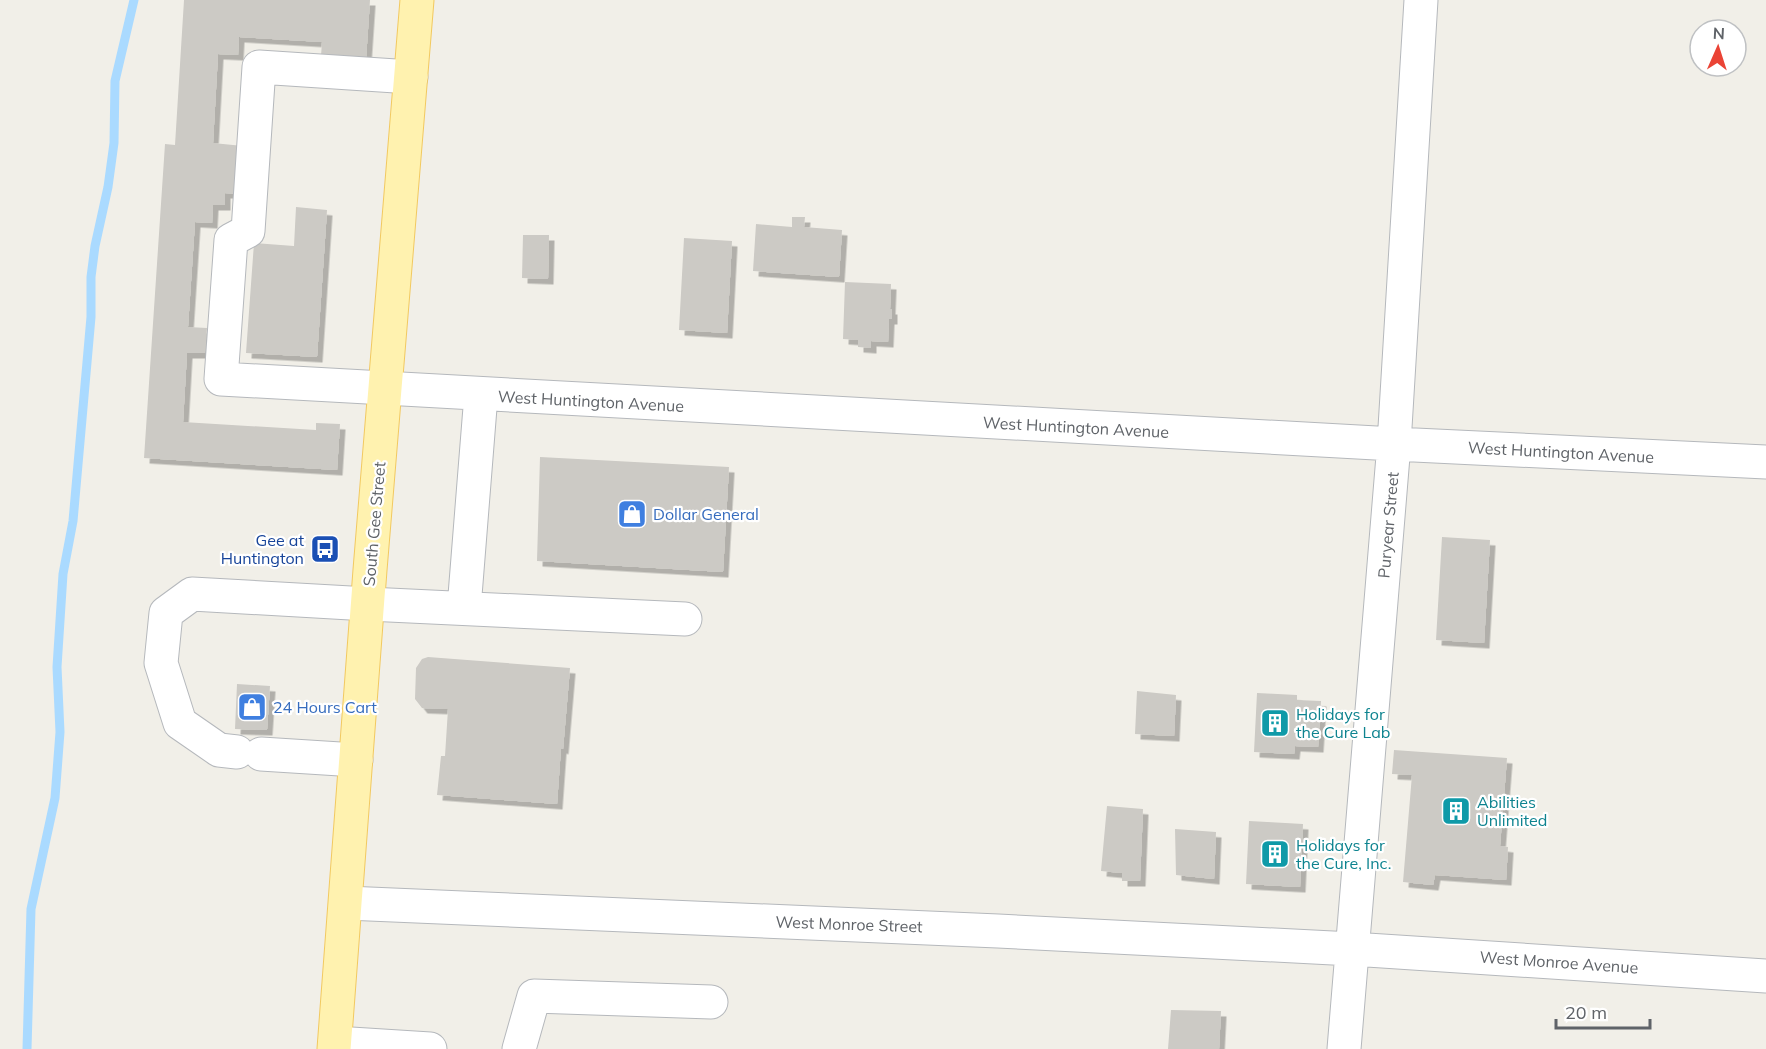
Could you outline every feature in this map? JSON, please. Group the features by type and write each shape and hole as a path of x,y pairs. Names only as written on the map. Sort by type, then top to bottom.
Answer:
{"main road":[{"name":"South Gee Street","path":"335,1046 417,0"}],"street":[{"name":"Puryear Street","path":"1344,1049 1394,444 1421,0"},
{"name":"West Huntington Avenue","path":"411,77 259,67 248,231 231,240 221,380 1766,462"},
{"path":"464,608 481,395"},
{"path":"356,760 219,750 180,723 160,663 166,613 192,594 685,619"},
{"name":"West Monroe Street","path":"346,903 986,930 1352,949"},
{"name":"West Monroe Avenue","path":"1352,949 1766,976"},
{"path":"519,1049 534,996 711,1002"},
{"path":"335,1046 429,1049"}],"building":[{"path":"184,0 370,0 366,59 321,56 322,42 239,37 238,55 218,54 213,143 243,146 240,194 225,193 225,205 213,205 212,223 195,222 188,327 207,328 205,353 187,353 183,422 316,430 316,423 340,424 337,470 144,458 165,144 175,145"},
{"path":"296,207 327,210 317,357 246,353 254,243 294,246"},
{"path":"792,217 805,217 804,227 842,230 839,277 753,271 756,224 792,227"},
{"path":"523,235 549,235 548,279 522,278"},
{"path":"684,238 732,241 727,333 679,330"},
{"path":"845,282 891,284 892,319 889,319 888,342 871,341 871,348 858,347 858,340 843,339"},
{"name":"Dollar General","path":"540,457 729,467 723,572 537,561"},
{"path":"1442,537 1490,540 1484,643 1436,640"},
{"path":"428,657 570,668 557,804 437,795 441,756 445,756 448,709 422,708 415,699 416,668 422,659"},
{"name":"24 Hours Cart","path":"237,684 270,686 267,730 235,729"},
{"path":"1137,691 1176,695 1174,736 1135,734"},
{"name":"Holidays for the Cure Lab","path":"1257,693 1297,695 1297,700 1321,701 1318,747 1295,746 1294,754 1254,752"},
{"name":"Abilities Unlimited","path":"1394,750 1507,758 1500,846 1508,847 1506,880 1435,875 1433,885 1403,882 1412,775 1392,774"},
{"path":"1107,806 1143,809 1140,881 1122,881 1122,873 1101,871"},
{"name":"Holidays for the Cure, Inc.","path":"1249,821 1303,824 1300,887 1246,884"},
{"path":"1175,829 1216,832 1214,879 1176,875"},
{"path":"1171,1010 1221,1011 1219,1049 1168,1049"}],"waterway":[{"path":"27,1049 31,909 55,798 60,732 57,667 63,574 73,521 91,317 91,277 114,143 115,81 134,0"}],"place":[{"name":"Dollar General","path":"632,514"},
{"name":"Gee at Huntington","path":"325,549"},
{"name":"24 Hours Cart","path":"252,707"},
{"name":"Holidays for the Cure Lab","path":"1275,723"},
{"name":"Abilities Unlimited","path":"1456,811"},
{"name":"Holidays for the Cure, Inc.","path":"1275,854"}]}
